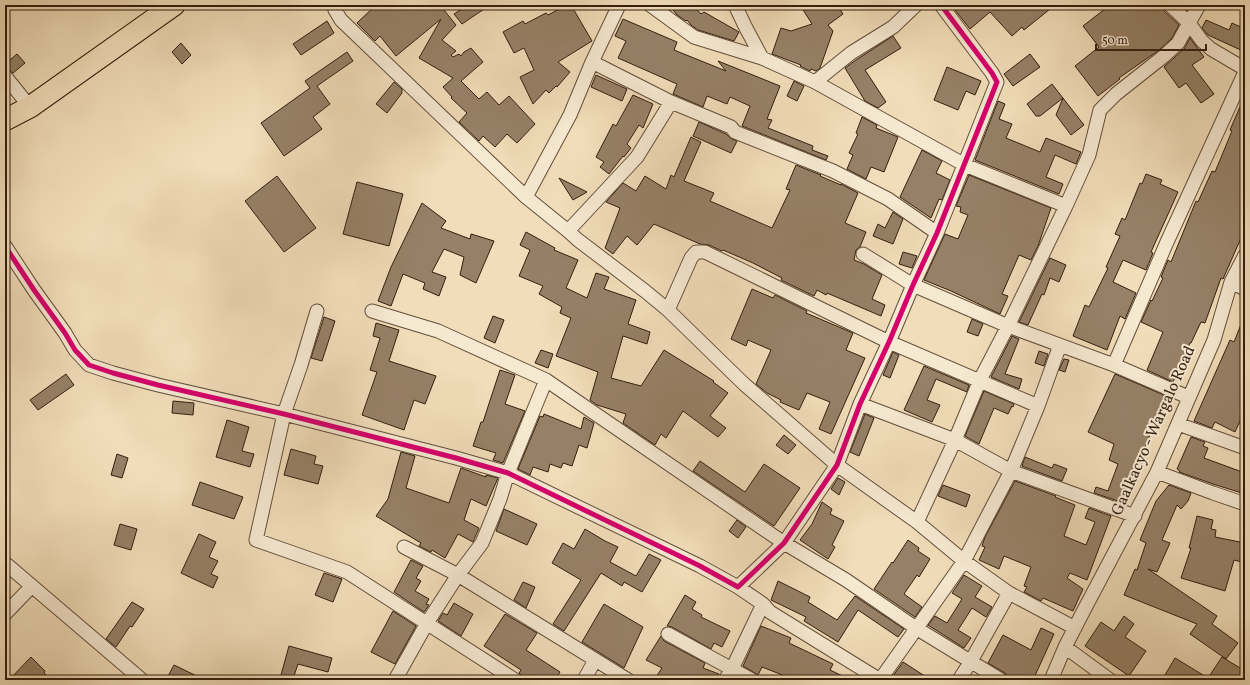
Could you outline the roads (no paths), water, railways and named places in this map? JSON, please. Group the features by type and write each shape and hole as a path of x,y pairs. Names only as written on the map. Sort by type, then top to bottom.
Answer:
{"main road":[{"path":"5,120 30,107 174,5"}],"street":[{"path":"338,5 335,10 341,20 526,197 578,240 668,310 744,384 837,465 917,522 964,561 1009,593 1075,628"},
{"path":"526,197 570,115 592,62 619,5"},
{"path":"650,5 694,37 762,58 815,82 965,165 1066,206"},
{"path":"735,5 744,26 762,58"},
{"path":"815,82 851,53 893,27 916,5"},
{"path":"738,587 784,543 837,465 860,404 937,233 997,82 992,72 941,5"},
{"path":"1114,364 1167,242 1245,71 1211,49 1202,41 1189,23 1170,5"},
{"path":"917,522 955,440 980,380 1066,206 1088,155 1100,110 1116,94 1178,43 1200,5"},
{"path":"592,62 671,102 731,127 735,132 833,172 882,195 937,233"},
{"path":"5,76 30,107"},
{"path":"568,231 637,157 671,102"},
{"path":"5,246 75,350 89,365 158,385 284,414 508,473 700,566 738,587 763,604 770,612 880,680 964,561 1011,471 1038,406 1060,344"},
{"path":"668,310 691,258 696,252 705,252 889,342 1038,406"},
{"path":"862,254 913,285 1008,326 1114,364 1188,397"},
{"name":"Gaalkacyo - Wargalo Road","path":"1051,680 1075,628 1157,472 1188,397 1214,340 1232,282 1245,256"},
{"path":"1232,282 1245,289"},
{"path":"372,311 438,331 546,380 784,543 846,580 916,628 1001,680"},
{"path":"317,312 284,414 256,540 347,572 515,680"},
{"path":"395,680 427,623 458,575 482,543 500,499 508,473 546,380"},
{"path":"860,404 955,440 1011,471 1134,516"},
{"path":"1178,424 1245,448"},
{"path":"1157,472 1245,504"},
{"path":"404,547 458,575 628,680"},
{"path":"5,563 142,680"},
{"path":"5,614 32,586"},
{"path":"959,680 1009,593"},
{"path":"725,680 732,669 763,604"},
{"path":"668,634 752,680"},
{"path":"1065,648 1110,680"},
{"path":"584,680 595,660"}]}
